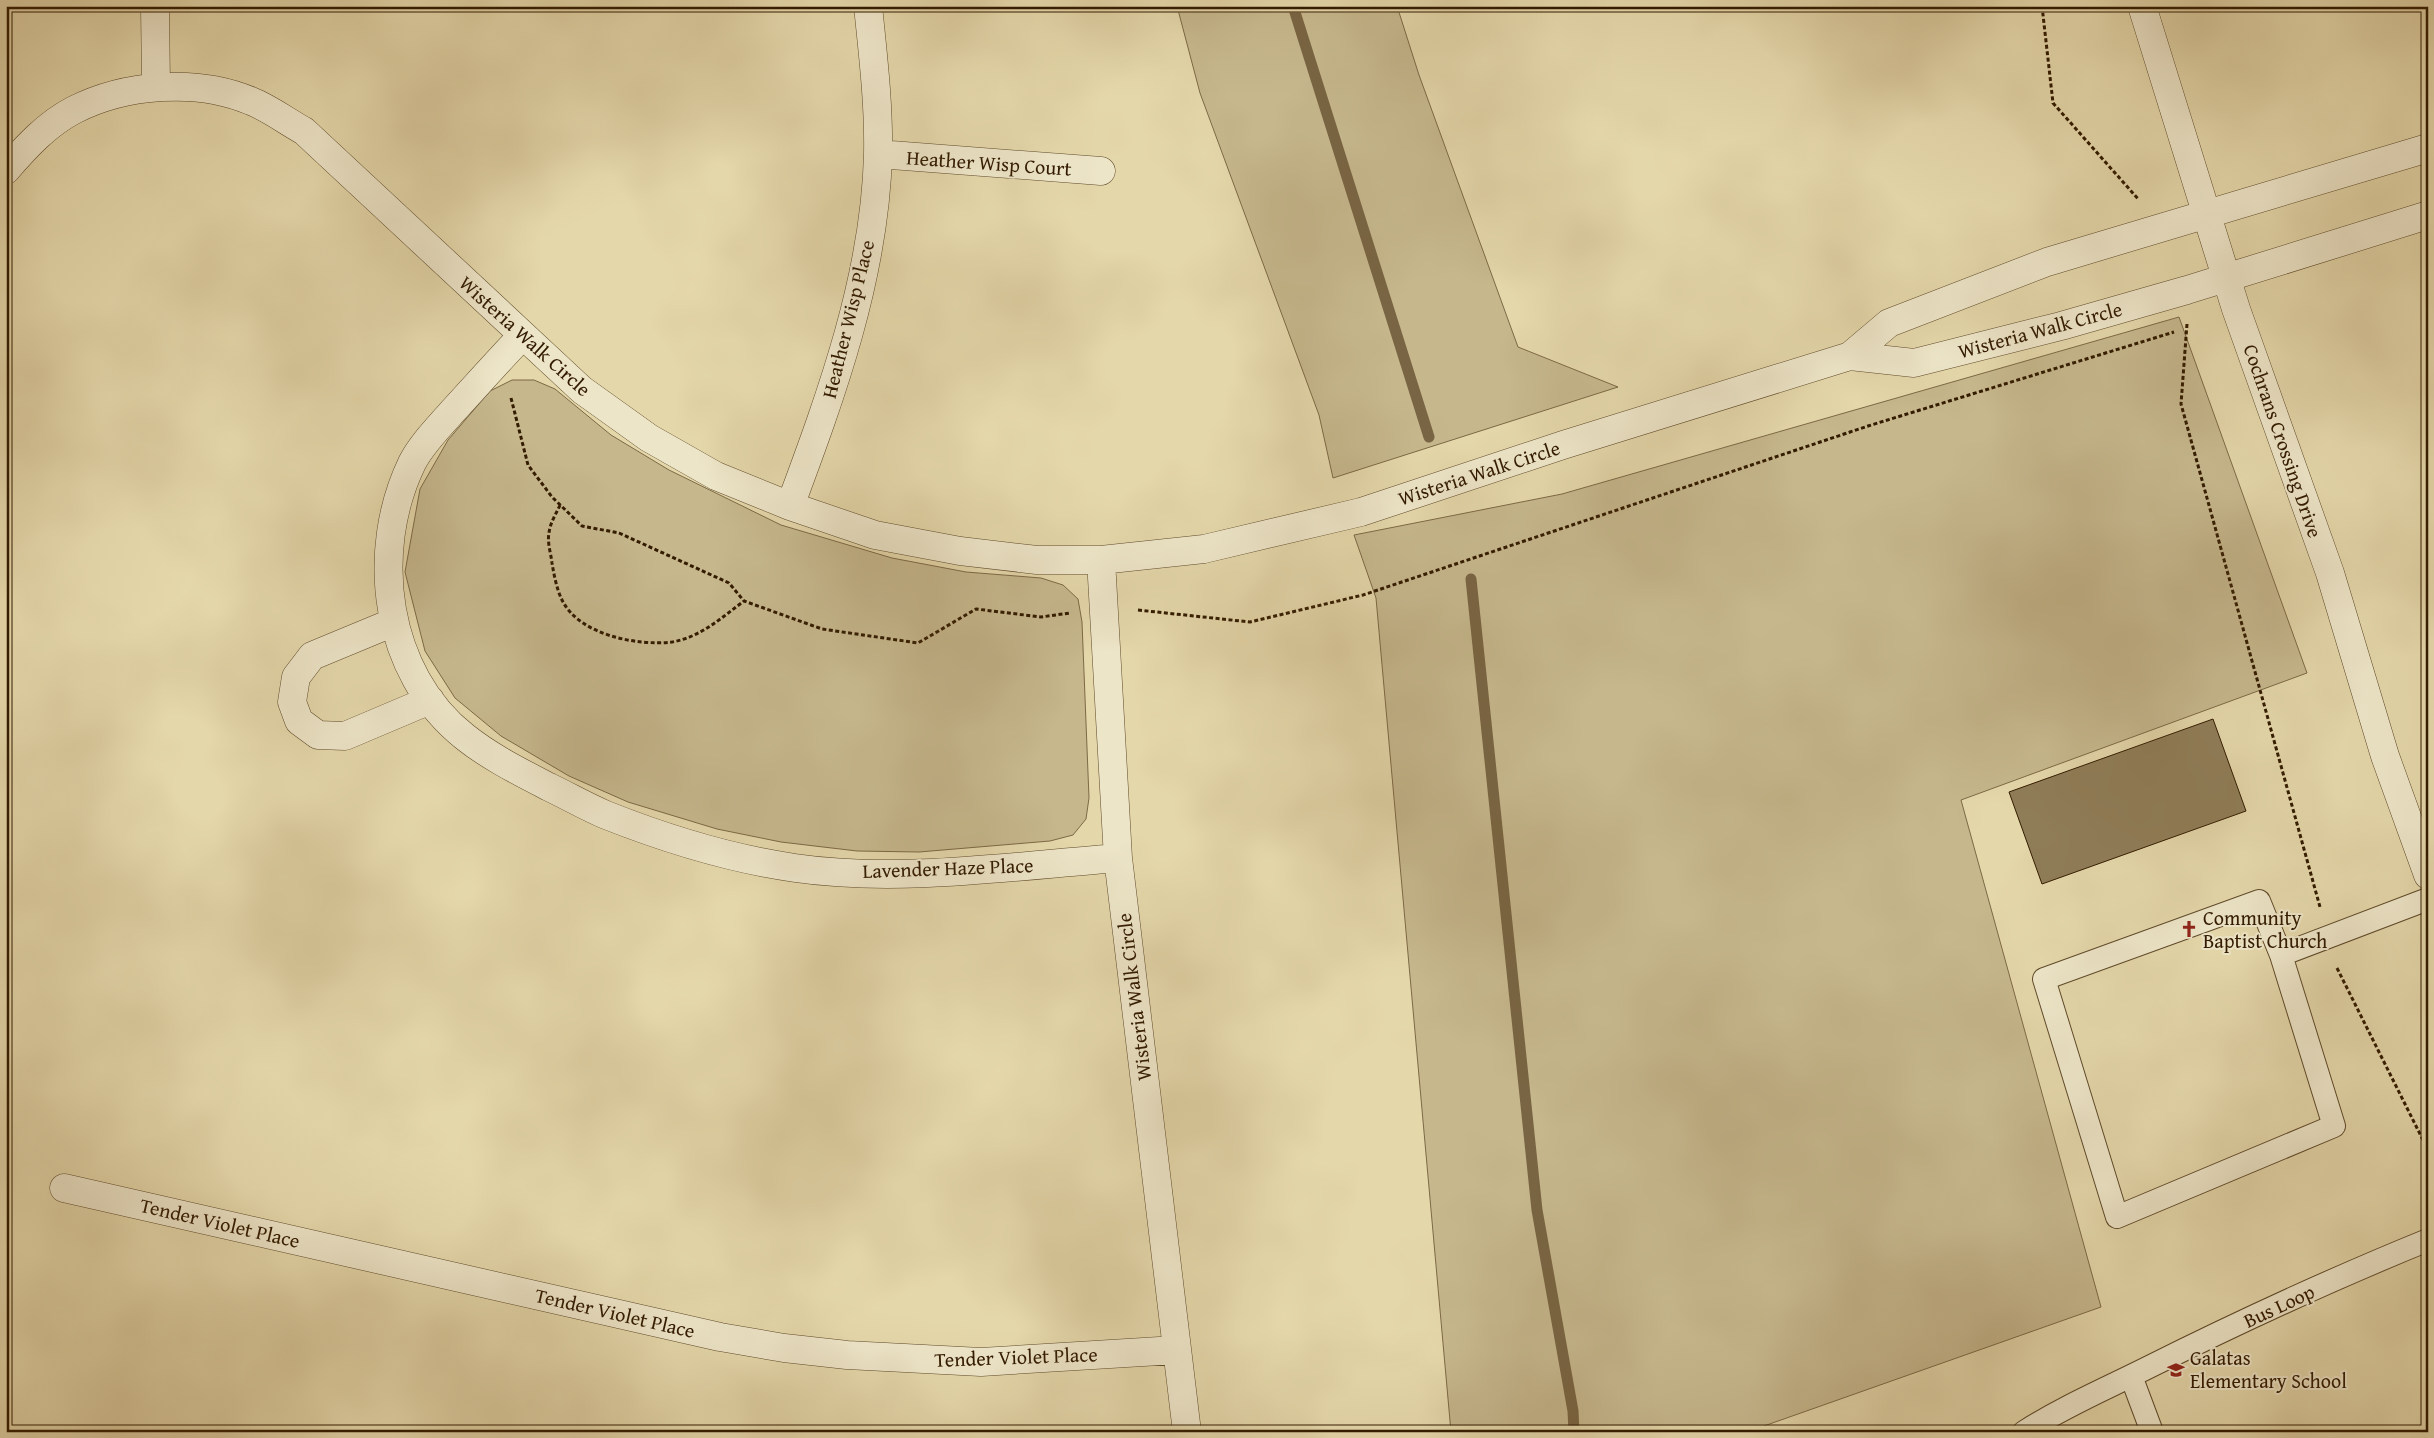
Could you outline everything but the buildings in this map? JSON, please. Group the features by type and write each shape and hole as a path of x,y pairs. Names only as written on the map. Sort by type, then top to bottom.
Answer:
{"street":[{"path":"154,6 156,86"},
{"name":"Heather Wisp Place","path":"790,506 841,361 860,291 871,233 878,154 875,69 868,6"},
{"name":"Cochrans Crossing Drive","path":"2142,6 2227,278 2330,573 2385,756 2428,875"},
{"name":"Wisteria Walk Circle","path":"6,170 33,139 73,110 115,94 156,86 204,88 250,100 304,130 522,336 582,390 649,438 716,476 790,506 875,535 960,551 1037,560 1101,560 1204,550 1361,512 1563,445 1850,356 1889,323 2047,262 2428,148"},
{"name":"Heather Wisp Court","path":"878,154 1101,172"},
{"name":"Wisteria Walk Circle","path":"1850,356 1914,363 2061,326 2188,290 2428,215"},
{"name":"Lavender Haze Place","path":"522,336 433,434 413,461 394,510 388,554 389,597 394,622 408,661 430,700 464,736 512,768 605,815 705,848 795,868 891,874 1118,858"},
{"name":"Wisteria Walk Circle","path":"1101,560 1118,858 1187,1432"},
{"path":"394,622 312,656 296,677 292,702 299,721 318,735 345,736 430,700"},
{"name":"Tender Violet Place","path":"64,1188 702,1333 784,1348 848,1355 981,1362 1176,1350"}],"lane":[{"path":"2281,955 2428,899"},
{"path":"2259,901 2281,955 2334,1126 2117,1216 2044,979 2259,901"},
{"name":"Bus Loop","path":"2024,1432 2049,1416 2192,1345 2377,1261 2428,1240"},
{"path":"2131,1376 2152,1432"}],"path":[{"path":"2042,6 2053,103 2165,227"},
{"path":"2188,290 2188,327 2181,404 2338,972 2428,1150"},
{"path":"560,505 548,535 562,601 585,624 596,630 640,642 671,642 706,630 744,601"}],"shaded area":[{"path":"1177,6 1397,6 1419,75 1518,347 1618,387 1333,478 1319,415 1200,93"},
{"path":"2179,317 2307,673 1961,800 2101,1307 1747,1432 1451,1432 1376,598 1354,535 1562,494"},
{"path":"512,380 534,380 555,389 611,435 669,470 781,525 892,558 966,572 1041,578 1063,585 1078,599 1082,622 1089,798 1086,819 1073,835 1050,841 919,852 857,851 781,842 717,829 628,802 569,776 501,736 455,698 425,651 405,572 420,489 448,440 490,391"}],"waterway":[{"path":"1293,6 1429,437"},
{"path":"1471,579 1537,1210 1573,1411 1574,1432"}],"place":[{"name":"Community Baptist Church","path":"2189,929"},
{"name":"Galatas Elementary School","path":"2176,1370"}]}
